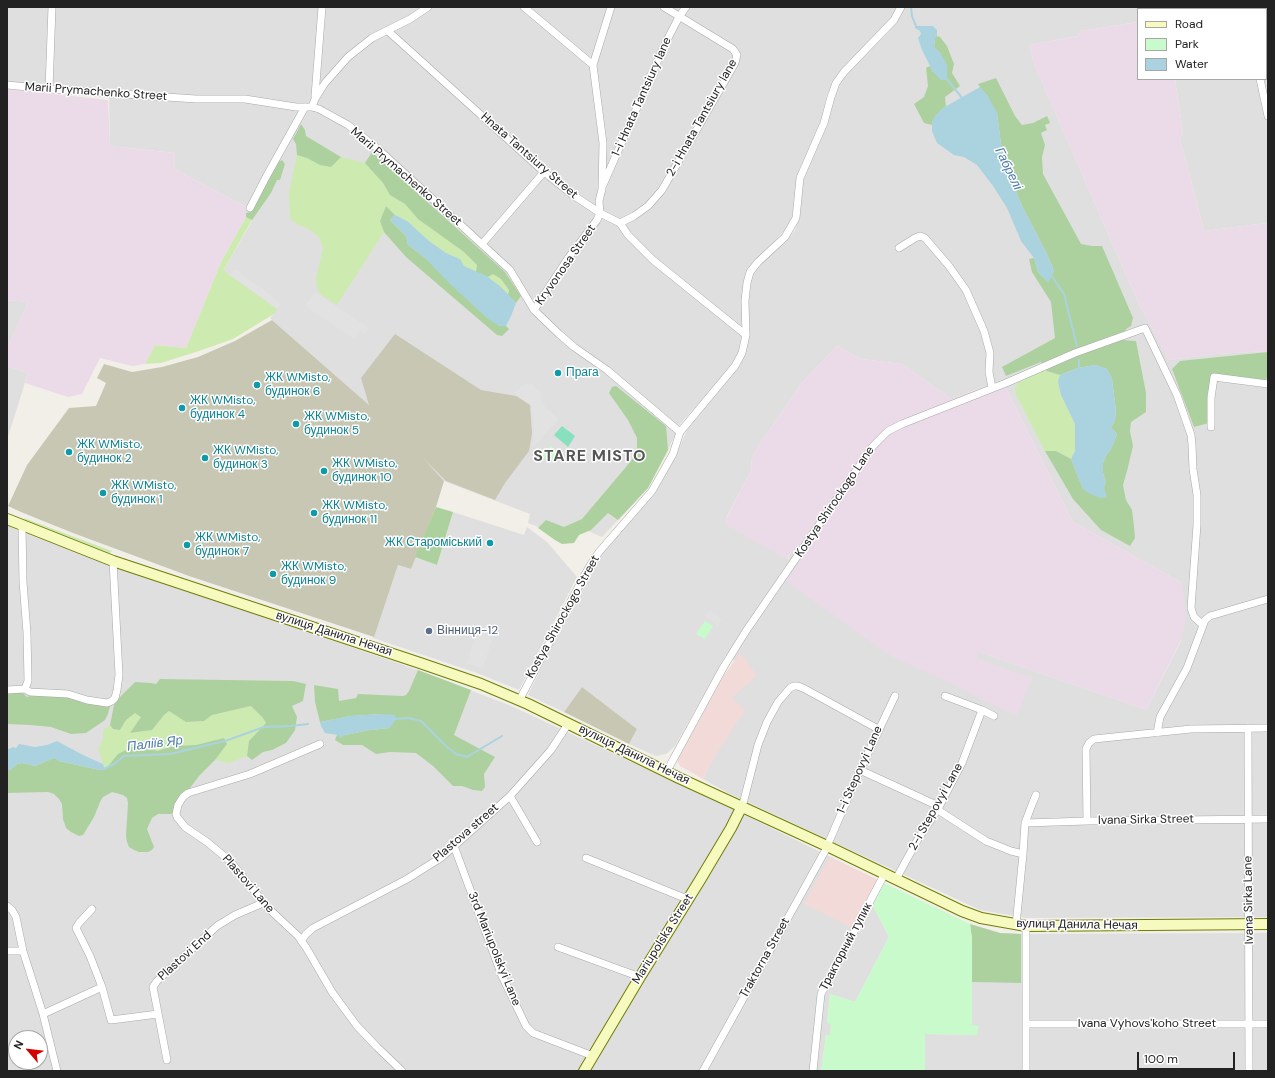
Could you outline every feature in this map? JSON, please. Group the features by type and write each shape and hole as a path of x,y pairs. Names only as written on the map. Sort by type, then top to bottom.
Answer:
{"main road":[{"name":"вулиця Данила Нечая","path":"7,519 113,561 467,679 519,700 981,918 1026,926 1268,924"},
{"name":"Mariupolska Street","path":"584,1071 727,834 742,806"}],"street":[{"path":"49,89 52,7"},
{"path":"315,99 322,7"},
{"path":"250,208 308,107 336,70 348,57 372,38 410,19 428,7"},
{"path":"524,7 593,65"},
{"name":"Kryvonosa Street","path":"534,310 569,257 597,220 600,213 599,201 602,189 603,143 593,65 611,7"},
{"name":"2-i Hnata Tantsiury lane","path":"620,223 634,216 648,206 662,190 735,62 737,55 733,49 664,7"},
{"name":"1-i Hnata Tantsiury lane","path":"602,189 651,74 679,17 686,7"},
{"name":"Kostya Shirockogo Street","path":"519,700 583,578 599,552 652,491 673,454 680,432 735,366 742,353 746,335 745,301 747,282 750,272 758,262 785,237 796,218 800,178 824,123 830,97 836,83 844,72 894,20 901,7"},
{"name":"Hnata Tantsiury Street","path":"388,31 544,172 573,196 600,213 620,223 628,235 653,260 746,335"},
{"path":"1260,80 1268,116"},
{"name":"Marii Prymachenko Street","path":"7,85 196,100 245,99 319,109 348,125 378,148 510,270 534,310 574,347 607,370 680,432"},
{"path":"482,244 544,172"},
{"path":"899,248 920,236 925,238 949,266 966,290 984,331 990,353 989,372 992,388"},
{"name":"Kostya Shirockogo Lane","path":"667,771 723,668 746,631 873,446 888,431 1075,353 1145,328 1176,395 1192,445 1193,469 1197,495 1197,525 1190,608 1194,617 1202,624"},
{"path":"1211,427 1211,398 1214,377 1268,384"},
{"path":"22,526 23,582 28,668 28,681 25,689"},
{"path":"7,690 25,689 30,692 68,694 87,700 107,703 115,698 118,675 113,561"},
{"path":"1157,733 1160,717 1187,668 1202,624 1205,620 1210,616 1268,599"},
{"path":"742,806 758,745 778,702 790,688 798,686 806,689 878,729"},
{"name":"1-i Stepovyi Lane","path":"827,846 878,729 895,696"},
{"path":"945,696 994,716"},
{"name":"2-i Stepovyi Lane","path":"896,879 918,839 938,809 962,763 982,710"},
{"name":"Plastova street","path":"302,940 313,928 407,879 442,857 510,796 551,750 568,724"},
{"name":"Ivana Sirka Lane","path":"1248,728 1249,1071"},
{"path":"1087,821 1086,749 1089,743 1094,739 1190,729 1268,728"},
{"name":"Plastovi Lane","path":"320,744 246,776 193,791 183,797 178,805 176,814 177,818 182,824 230,861 263,903 302,940 332,992 349,1016 366,1037 402,1071"},
{"path":"860,770 934,804 941,812 986,841 1023,854"},
{"path":"1016,925 1025,823 1036,795"},
{"path":"510,796 537,842"},
{"name":"Ivana Sirka Street","path":"1025,823 1268,819"},
{"name":"3rd Mariupolskyi Lane","path":"454,846 502,976 526,1026 533,1033 593,1056"},
{"name":"Traktorna Street","path":"702,1071 827,846"},
{"path":"586,858 688,899"},
{"name":"Тракторний тупик","path":"813,1071 821,994 885,873"},
{"name":"Plastovi End","path":"167,1060 153,987 157,981 217,926 235,915 263,903"},
{"path":"7,906 12,910 16,917 22,951 58,1071"},
{"path":"92,909 76,928 90,956 102,987 111,1020 158,1014"},
{"path":"1026,926 1026,1071"},
{"path":"558,947 640,977"},
{"path":"7,951 22,951"},
{"path":"42,1014 102,987"},
{"name":"Ivana Vyhovs'koho Street","path":"1026,1024 1268,1024"}],"shaded area":[{"path":"7,7 897,7 892,18 834,81 827,95 821,122 797,177 792,218 785,230 747,271 743,335 740,351 733,365 680,424 648,488 602,537 586,530 552,537 536,526 528,523 530,514 444,481 399,432 270,318 274,314 224,269 252,221 246,217 246,207 174,169 175,153 110,146 109,92 55,87 52,82 46,81 46,86 7,82"},
{"path":"905,7 1268,7 1268,228 1267,223 1204,231 1180,138 1183,133 1175,80 1267,80 1267,8 1137,8 1137,22 1081,31 1078,36 1029,45 1035,66 1137,300 1169,360 1216,354 1268,351 1268,917 1026,918 980,910 728,793 703,779 713,759 732,698 740,654 735,661 726,655 675,746 666,754 656,756 629,744 637,729 582,687 564,712 528,695 574,600 605,550 676,455 687,430 738,367 750,283 753,273 760,263 786,242 795,230 799,219 802,179 817,147 839,84 846,74 887,34 897,22","holes":["837,346 861,359 902,364 951,399 1002,380 1073,522 1182,583 1181,641 1147,708 1144,709 962,646 792,550 788,559 726,518 751,471 752,458 756,450 801,384"]},
{"path":"1137,22 1137,80 1175,80 1183,133 1180,138 1204,231 1267,223 1268,351 1216,354 1169,360 1137,300 1035,66 1029,45 1078,36 1081,31"},
{"path":"7,89 108,100 110,146 175,153 174,169 246,207 246,217 221,262 186,348 155,345 145,364 132,366 100,358 82,394 68,397 25,383 28,373 7,366 7,349 28,302 7,300"},
{"path":"235,269 281,303 277,309 230,275"},
{"path":"315,292 369,328 365,334 360,330 354,339 305,306"},
{"path":"7,300 28,302 7,349"},
{"path":"272,320 369,405 361,378 395,334 481,390 516,396 530,405 532,433 529,451 505,483 495,500 446,481 423,458 444,481 436,507 411,569 398,565 374,637 189,576 73,533 8,506 27,465 69,408 96,406 106,383 97,378 104,364 132,372 162,367 198,357 235,341"},
{"path":"837,346 861,359 902,364 951,399 1002,380 1073,522 1182,583 1186,617 1181,640 1147,708 1144,709 979,652 977,659 1032,678 1017,715 989,703 955,685 891,656 786,581 804,557 792,550 787,559 726,525 726,519 751,471 752,458 756,450 801,384"},
{"path":"7,366 28,373 7,440"},
{"path":"524,384 532,384 542,394 542,404 559,419 532,449 534,430 531,405 514,393"},
{"path":"453,512 524,535 527,527 547,542 577,577 519,690 477,673 373,638 398,565 411,569 415,557 437,565"},
{"path":"7,525 112,565 418,670 509,705 720,803 884,883 873,906 889,937 855,1002 830,994 827,1023 831,1023 830,1036 826,1035 821,1071 7,1071"},
{"path":"710,610 722,619 718,626 705,617"},
{"path":"478,626 495,631 483,668 467,663"},
{"path":"740,653 757,675 732,698 745,710 713,759 703,779 680,766 677,761 722,678"},
{"path":"582,687 637,729 629,744 564,712"},
{"path":"830,857 878,880 852,928 804,904"},
{"path":"970,924 1000,933 1021,934 1268,933 1268,1071 925,1071 925,1034 977,1035 972,1025 972,939"}],"green space":[{"path":"937,36 940,37 947,46 954,64 952,73 960,86 945,97 946,106 932,122 932,125 924,123 914,104 924,97 928,86 926,68 930,66 933,72 941,54 934,47 935,38"},
{"path":"996,78 1015,116 1022,125 1033,123 1047,116 1050,123 1045,125 1047,130 1041,133 1045,145 1042,157 1043,174 1081,244 1102,246 1133,318 1131,326 1126,329 1122,340 1136,341 1146,393 1146,412 1131,422 1130,431 1133,446 1123,485 1126,500 1132,510 1134,526 1135,538 1130,546 1101,530 1073,499 1045,451 1056,451 1071,459 1083,489 1104,487 1106,481 1103,473 1103,463 1117,434 1111,428 1115,420 1116,411 1112,379 1107,369 1095,365 1078,368 1060,375 1047,371 1041,362 1006,376 1002,367 1055,338 1051,302 1032,272 1029,259 1034,258 1038,272 1048,282 1054,271 1046,252 1022,206 1008,172 1002,152 997,113 978,84"},
{"path":"301,124 305,130 306,136 341,157 331,167 320,165 307,158 297,155 296,144 293,139"},
{"path":"372,152 505,272 521,296 516,303 508,295 509,290 501,279 493,274 488,277 476,272 477,265 464,252 418,219 405,204 390,195 383,183 365,163"},
{"path":"297,155 307,158 320,165 331,167 341,157 365,163 383,183 390,195 405,204 418,219 464,252 477,265 476,272 464,266 459,259 446,253 429,241 407,221 395,215 386,206 380,221 384,232 337,305 320,294 317,288 316,279 323,248 319,237 310,230 295,223 290,218 289,192"},
{"path":"282,160 285,164 280,180 277,180 271,193 252,220 246,217 246,213 251,212 275,164"},
{"path":"386,206 395,215 390,220 406,236 408,245 423,256 499,326 506,326 509,329 502,336 497,335 406,257 384,232 380,221"},
{"path":"246,217 252,220 224,269 228,274 277,309 274,314 233,339 161,363 145,364 155,345 186,348 221,262"},
{"path":"492,273 501,279 509,290 508,295 501,287 488,277"},
{"path":"1268,352 1268,378 1262,381 1213,375 1207,396 1209,423 1194,427 1172,369 1180,361"},
{"path":"1046,370 1060,375 1058,382 1061,395 1075,424 1075,451 1071,459 1056,451 1045,451 1016,395 1015,388 1019,382"},
{"path":"616,386 666,426 668,450 648,488 618,520 608,513 591,530 579,535 574,543 562,544 538,528 546,520 564,527 582,519 637,453 637,438 628,420 609,393 612,387"},
{"path":"562,426 575,436 568,447 554,435"},
{"path":"551,446 558,454 549,462 542,455"},
{"path":"436,507 453,512 437,565 415,557"},
{"path":"24,518 112,551 110,553 106,553 25,522"},
{"path":"705,621 713,626 705,639 696,634"},
{"path":"418,670 471,690 454,735 495,757 484,774 485,787 482,791 473,790 462,786 453,786 433,766 416,753 390,752 376,754 362,745 343,745 335,740 337,735 390,728 381,714 351,716 320,722 315,702 314,685 338,689 339,701 356,698 358,694 403,696 409,691"},
{"path":"160,679 293,681 306,684 303,701 292,706 297,717 295,730 286,743 272,750 263,752 252,760 247,756 249,741 266,723 251,706 212,715 204,721 186,722 169,711 152,730 130,733 141,717 135,713 126,720 120,730 113,729 110,725 114,705 119,698 135,682 156,684"},
{"path":"21,691 27,697 37,694 68,695 110,706 105,720 86,733 71,734 51,727 7,724 7,692"},
{"path":"251,706 266,723 249,741 247,756 229,763 215,760 227,744 224,738 196,745 174,746 157,751 138,744 129,749 105,770 98,749 103,739 103,730 110,725 113,729 120,730 126,720 135,713 142,716 130,733 152,730 169,711 187,722 204,721 212,715"},
{"path":"224,738 227,744 215,760 199,776 180,801 176,814 158,814 152,818 147,829 154,847 148,852 139,852 129,847 126,836 128,803 127,798 123,795 112,792 103,797 94,817 83,835 79,836 66,828 63,819 62,804 54,794 48,792 7,793 7,770 10,770 17,764 22,763 35,766 54,758 59,761 105,770 118,754 138,744 157,751 174,746 196,745"},
{"path":"884,883 970,924 972,939 972,1025 979,1026 977,1035 925,1034 925,1071 821,1071 826,1035 830,1035 831,1024 827,1023 830,994 855,1002 889,937 873,906"},
{"path":"970,924 1000,933 1021,934 1021,983 972,982 972,939"}],"water":[{"path":"915,26 933,26 937,30 934,47 941,54 947,65 947,80 941,80 933,72 918,38 921,34 920,31 915,28"},
{"path":"980,87 988,96 997,113 1002,152 1008,172 1022,206 1046,252 1054,271 1048,283 1038,272 1034,258 1021,241 1007,208 977,165 964,157 954,155 937,143 932,131 932,122 935,116 943,108"},
{"path":"395,215 407,221 429,241 446,253 460,259 464,266 488,277 501,287 516,303 506,326 499,326 487,318 449,283 423,256 408,245 406,236 390,220"},
{"path":"1095,365 1107,369 1112,379 1116,411 1115,420 1111,428 1117,434 1103,463 1103,473 1106,481 1104,487 1107,497 1101,498 1090,494 1083,489 1071,459 1075,451 1075,424 1061,395 1058,382 1060,375 1078,368"},
{"path":"381,714 395,715 396,719 390,728 345,735 341,738 337,735 325,733 320,722 351,716"},
{"path":"57,741 103,764 105,770 59,761 54,758 35,766 22,763 17,764 10,770 7,770 7,748 16,748 19,744 35,747 47,745"}],"waterway":[{"name":"Габрелі","path":"911,7 912,16 916,26"},
{"name":"Габрелі","path":"946,78 963,99"},
{"name":"Габрелі","path":"1051,275 1064,294 1077,346"},
{"name":"Габрелі","path":"1079,360 1079,370"},
{"name":"Паліїв Яр","path":"393,719 408,718 421,721 456,754 467,757 502,736"},
{"name":"Паліїв Яр","path":"104,769 114,764 124,756 170,754 225,741 264,727 308,724"}],"place":[{"name":"Прага","path":"558,373"},
{"name":"ЖК WMisto, будинок 6","path":"257,385"},
{"name":"ЖК WMisto, будинок 4","path":"182,408"},
{"name":"ЖК WMisto, будинок 5","path":"296,424"},
{"name":"ЖК WMisto, будинок 2","path":"69,452"},
{"name":"ЖК WMisto, будинок 3","path":"205,458"},
{"name":"ЖК WMisto, будинок 10","path":"324,471"},
{"name":"ЖК WMisto, будинок 1","path":"103,493"},
{"name":"ЖК WMisto, будинок 11","path":"314,513"},
{"name":"ЖК Староміський","path":"490,543"},
{"name":"ЖК WMisto, будинок 7","path":"187,545"},
{"name":"ЖК WMisto, будинок 9","path":"273,574"},
{"name":"Вінниця-12","path":"429,631"}],"district":[{"name":"STARE MISTO","path":"590,457"}]}
